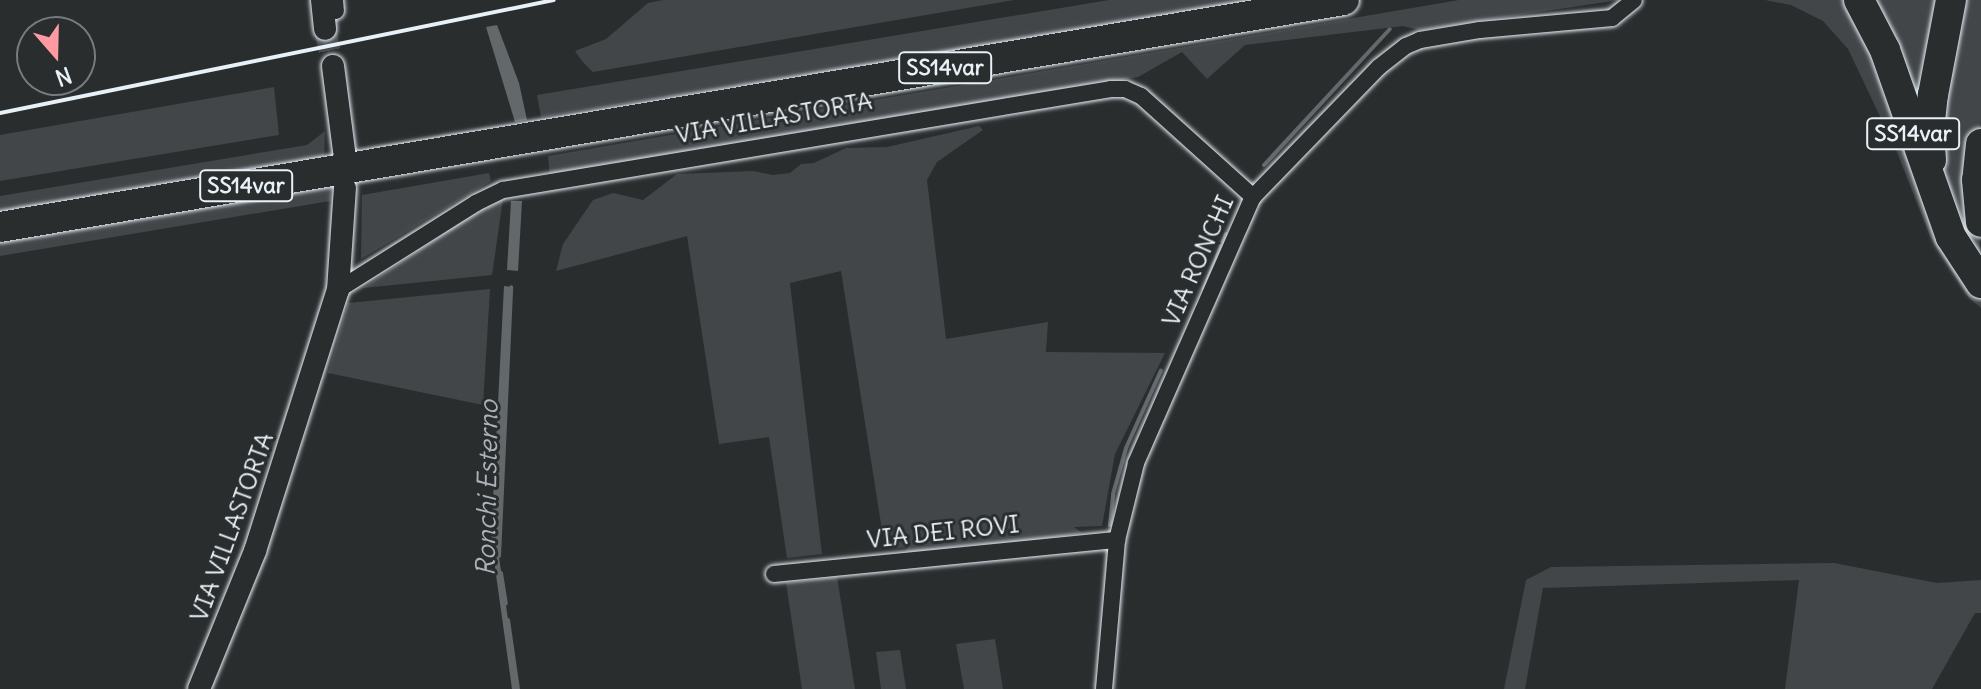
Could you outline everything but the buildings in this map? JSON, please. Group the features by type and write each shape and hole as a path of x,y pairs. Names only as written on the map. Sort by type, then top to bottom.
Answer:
{"highway":[{"name":"SS14var","path":"0,227 1344,0"},
{"name":"SS14var","path":"1859,0 1885,50 1943,217"},
{"path":"1951,0 1929,131 1943,217 1965,261 1981,283"},
{"path":"1981,144 1977,180 1981,222"}],"street":[{"name":"VIA RONCHI","path":"1104,689 1117,540 1136,463 1253,197 1379,67 1406,46 1420,40 1480,30 1612,18 1634,0"},
{"path":"333,66 344,151"},
{"name":"VIA VILLASTORTA","path":"338,290 476,203 503,190 1111,89 1125,89 1141,96 1253,197"},
{"name":"VIA VILLASTORTA","path":"199,689 255,551 338,290 345,188"},
{"name":"VIA DEI ROVI","path":"774,574 1117,540"}],"shaded area":[{"path":"663,0 1014,0 593,72 575,51 606,39 648,3"},
{"path":"1109,0 1276,0 541,117 537,95"},
{"path":"1459,0 1619,0 1419,30 1403,26 1245,45 1207,79 1182,52 1138,77 550,177 548,156"},
{"path":"1765,0 1847,0 1981,297 1981,308 1969,298 1931,238 1896,150 1848,49 1823,21 1791,5"},
{"path":"1864,0 1943,0 1922,128"},
{"path":"1961,0 1981,0 1981,121 1973,160 1981,263 1954,223 1938,151"},
{"path":"497,25 519,83 527,120 515,122 486,27"},
{"path":"274,87 279,135 0,181 0,135"},
{"path":"979,126 983,130 937,162 927,180 946,339 1048,322 1046,352 1165,353 1115,454 1102,526 1074,527 1082,533 1019,542 966,545 904,554 908,547 885,549 841,271 790,283 822,554 787,558 769,437 719,444 687,236 556,271 563,244 593,200 613,193 643,200 677,174 790,173 801,164 814,163 846,148 887,147"},
{"path":"325,131 324,164 0,219 0,196 307,145"},
{"path":"489,173 491,181 361,259 362,195"},
{"path":"331,184 330,201 0,256 0,238"},
{"path":"503,199 492,275 363,288 465,219"},
{"path":"511,201 522,201 518,271 507,270"},
{"path":"504,286 511,287 499,557 518,689 512,689 491,539"},
{"path":"490,289 483,405 328,373 348,303"},
{"path":"1834,563 1937,583 1981,580 1981,613 1975,613 1932,689 1785,689 1799,580 1543,588 1525,689 1504,689 1526,580 1551,567"},
{"path":"837,577 855,689 802,689 786,583"},
{"path":"995,639 1003,689 964,689 956,644"},
{"path":"900,650 906,689 881,689 876,652"}],"waterway":[{"path":"1264,165 1390,29"},
{"path":"1204,289 1226,234"},
{"name":"Ronchi Esterno","path":"499,556 511,287"},
{"path":"1110,525 1113,494 1126,448 1161,370"},
{"name":"Ronchi Esterno","path":"501,573 506,604"},
{"name":"Ronchi Esterno","path":"508,620 518,689"}],"tunnel":[{"path":"325,29 333,66"}],"railway":[{"path":"0,113 554,0"}]}
